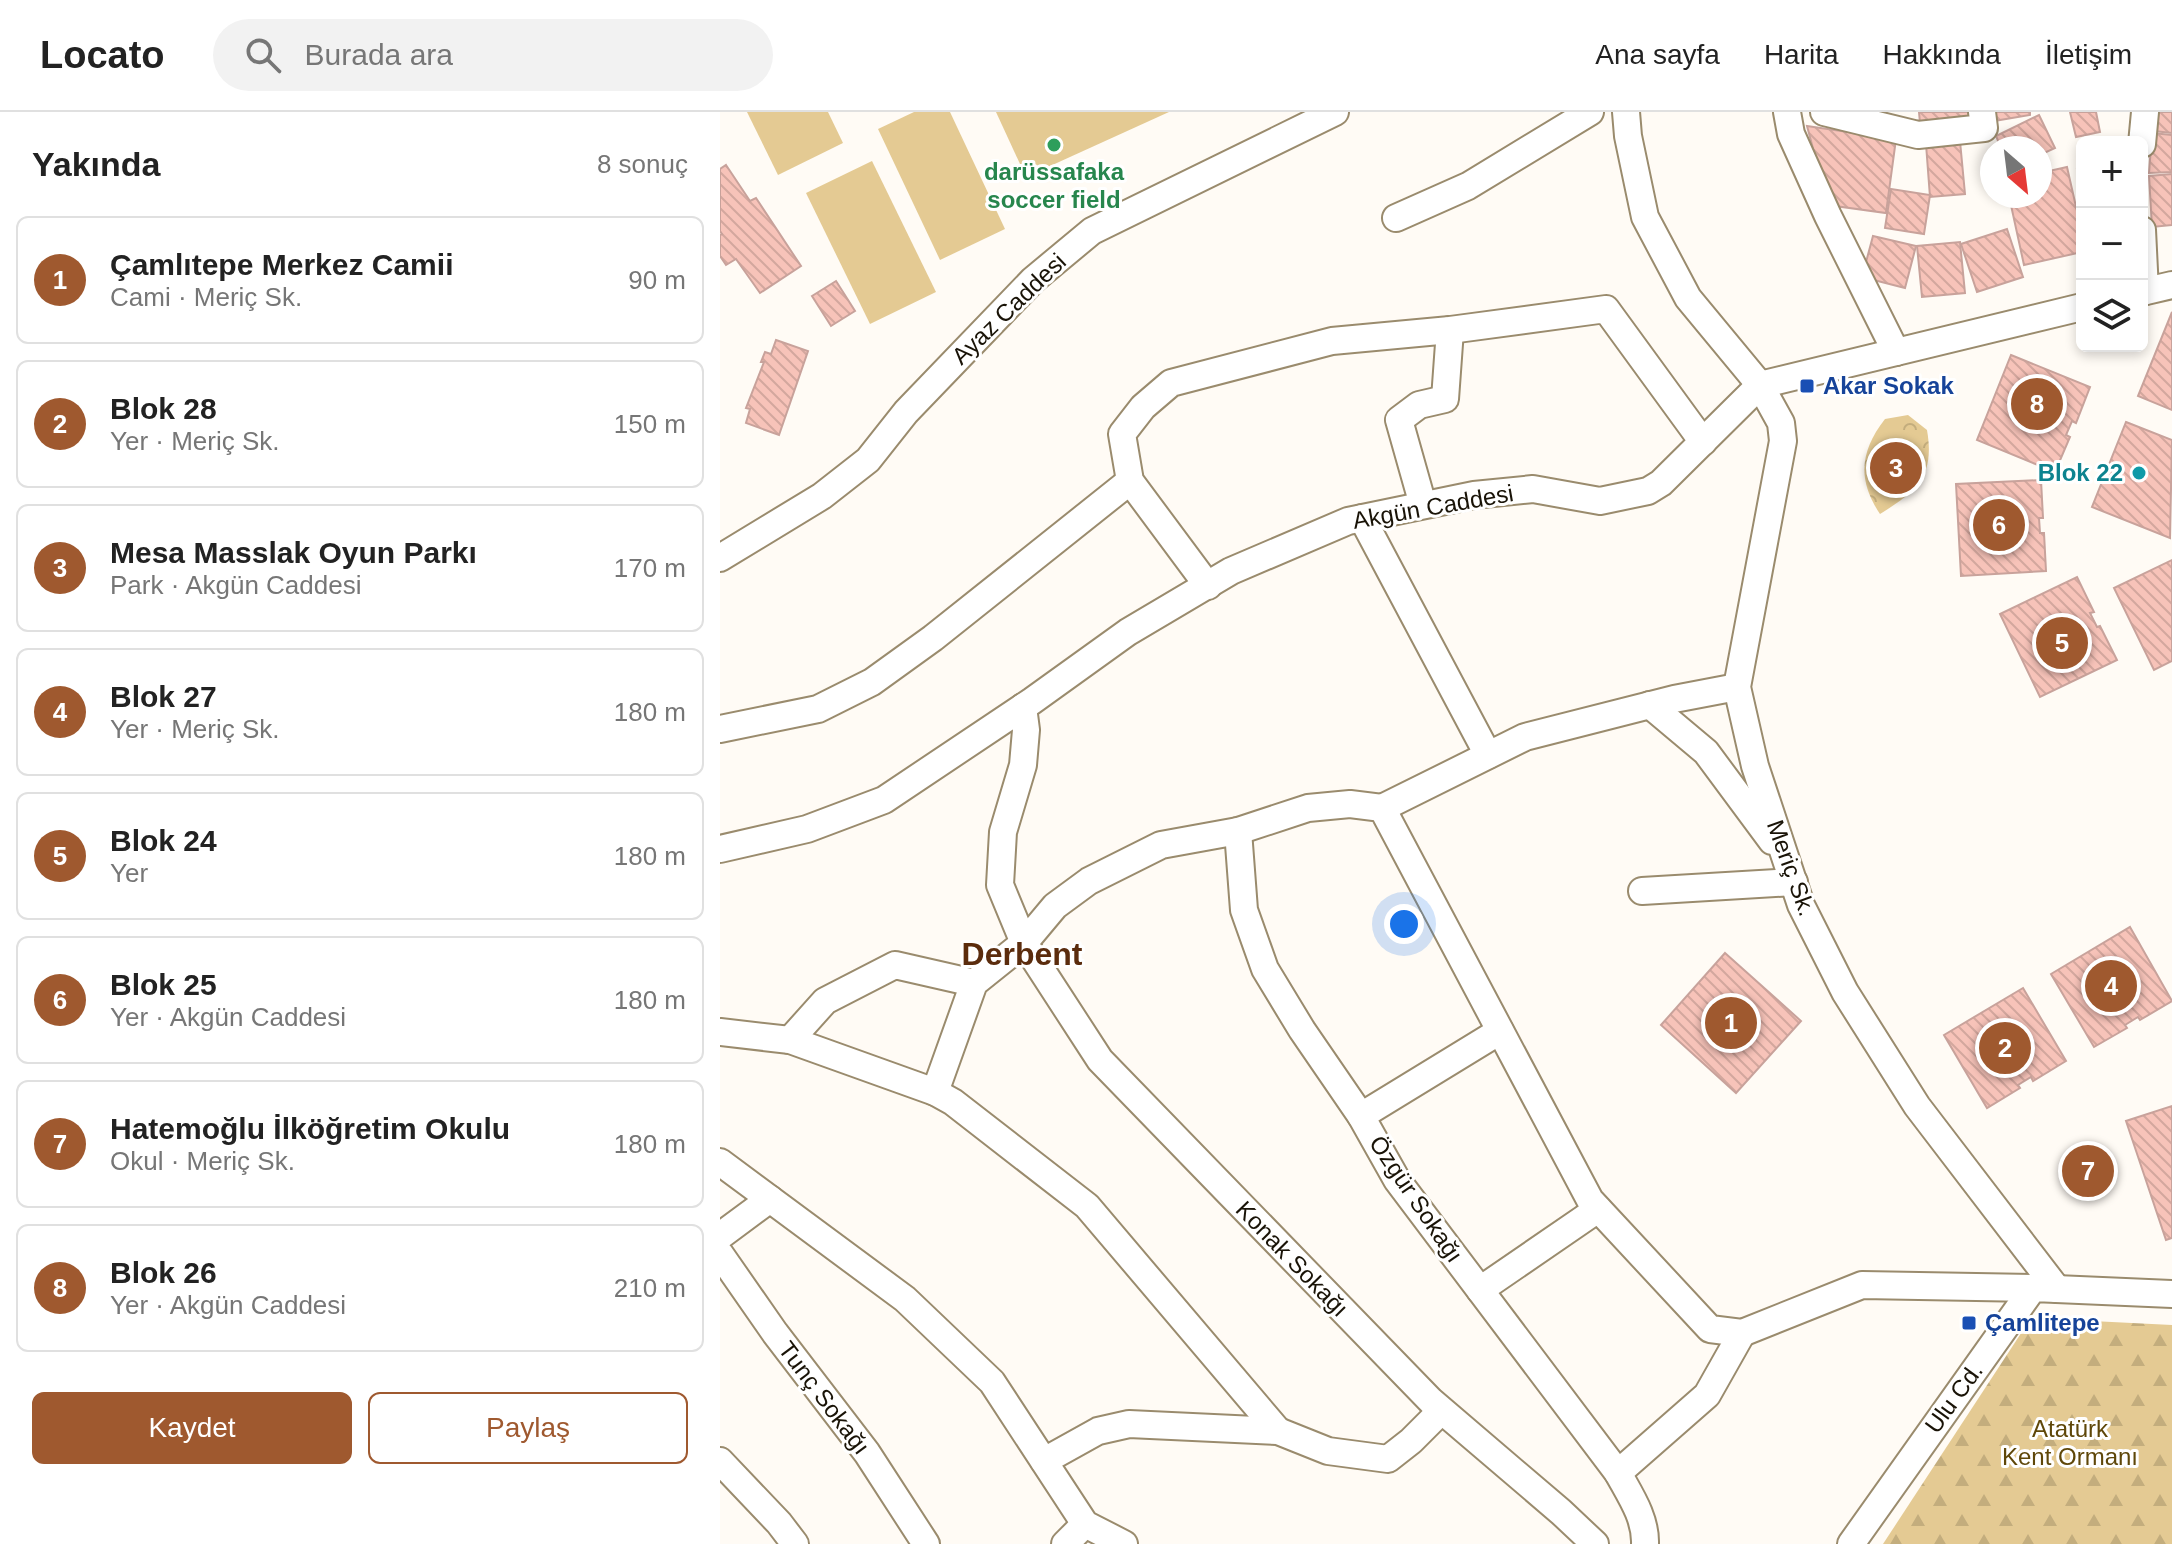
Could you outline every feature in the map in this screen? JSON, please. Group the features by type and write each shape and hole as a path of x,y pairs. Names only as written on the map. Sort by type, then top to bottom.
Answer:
{"street":[{"name":"Ayaz Caddesi","path":"720,558 822,496 868,460 906,412 1033,280 1092,231 1335,112"},
{"path":"1396,218 1468,186 1590,112"},
{"name":"Meriç Sk.","path":"1626,112 1645,217 1688,298 1760,385 1781,423 1783,441 1737,687 1755,766 1801,905 1845,992 1917,1106 2045,1289"},
{"path":"1787,112 1791,134 1828,216 1896,352"},
{"path":"1824,112 1918,135 1984,128 1982,112"},
{"path":"2143,136 2145,112"},
{"path":"2148,290 2172,285"},
{"path":"1760,385 2076,308"},
{"path":"1208,586 1130,481 1122,434 1143,407 1171,383 1332,341 1450,330 1606,309 1703,442"},
{"path":"1423,505 1399,420 1419,405 1445,399 1450,330"},
{"name":"Akgün Caddesi","path":"720,849 807,829 884,800 1128,632 1231,571 1348,521 1474,495 1533,489 1600,501 1648,491 1661,483 1760,385"},
{"path":"720,729 818,709 872,682 933,638 1130,481"},
{"path":"1362,518 1488,755"},
{"path":"935,1092 974,983 1024,943 1055,906 1089,881 1161,845 1238,831 1308,808 1350,804 1382,808 1525,737 1650,705 1737,687"},
{"path":"1642,891 1790,871 1706,752 1650,705"},
{"name":"Konak Sokağı","path":"1023,707 1026,730 1023,765 1003,832 1000,885 1024,943 1100,1060 1441,1411 1595,1544"},
{"path":"1382,808 1590,1200 1710,1329 1742,1333 1862,1285 2172,1294"},
{"name":"Özgür Sokağı","path":"1238,831 1244,910 1265,969 1361,1116 1397,1180 1618,1473 1638,1509 1645,1544"},
{"path":"790,1040 825,1001 895,965 974,983"},
{"path":"1361,1116 1500,1031"},
{"path":"720,1032 790,1040 935,1092 953,1102 1087,1206 1278,1431"},
{"path":"720,1162 905,1299 992,1382 1044,1461 1077,1539 1124,1544"},
{"path":"720,1236 770,1199"},
{"path":"1480,1290 1598,1209"},
{"name":"Tunç Sokağı","path":"720,1254 775,1333 867,1453 926,1544"},
{"name":"Ulu Cd.","path":"1851,1544 2045,1289"},
{"path":"1618,1473 1707,1395 1742,1333"},
{"path":"1044,1461 1098,1431 1129,1424 1278,1431 1328,1451 1388,1459 1441,1411"},
{"path":"720,1461 795,1544"}],"green space":[{"path":"747,112 828,112 843,143 778,175"},
{"path":"914,112 950,112 1005,229 940,260 878,129"},
{"name":"darüssafaka soccer field","path":"996,112 1169,112 1026,177"},
{"path":"872,161 936,292 870,324 806,193"},
{"path":"1908,415 1927,430 1929,446 1925,471 1904,498 1880,514 1865,477 1866,454 1885,419"},
{"name":"Atatürk Kent Ormanı","path":"2031,1318 2172,1325 2172,1544 1883,1544"}],"building":[{"path":"1919,112 1973,112 1973,117 1920,123"},
{"path":"1993,112 2030,112 2030,115 1994,121"},
{"path":"2070,112 2096,112 2100,132 2076,137"},
{"path":"2156,112 2172,112 2172,133 2154,131"},
{"path":"2039,115 2049,136 1996,136"},
{"path":"1807,126 1896,139 1886,213 1828,205"},
{"path":"2152,133 2172,135 2172,172 2149,173"},
{"path":"1960,141 1965,194 1930,197 1926,144"},
{"path":"726,165 750,201 756,198 801,266 760,293 736,259 726,265 720,256 720,169"},
{"path":"2067,167 2076,207 2076,253 2024,265 2012,208 2052,208 2052,170"},
{"path":"2172,174 2172,225 2152,227 2149,176"},
{"path":"1891,189 1930,195 1924,234 1885,228"},
{"path":"2007,229 2023,277 1977,292 1961,244"},
{"path":"1873,236 1916,246 1905,288 1862,277"},
{"path":"1960,242 1965,293 1922,297 1917,246"},
{"path":"836,281 855,311 831,326 812,296"},
{"path":"2172,312 2172,410 2138,396"},
{"path":"776,340 808,351 779,435 746,423 750,409 746,408 764,362 761,362 765,352 771,354"},
{"path":"2011,355 2090,387 2076,423 2072,421 2066,435 2070,437 2055,472 1977,440"},
{"name":"Blok 22","path":"2126,422 2172,440 2170,538 2092,507"},
{"path":"2041,480 2043,518 2039,518 2040,533 2044,533 2046,571 1961,576 1956,484"},
{"path":"2172,560 2172,661 2154,670 2114,588"},
{"path":"2077,577 2094,612 2090,613 2117,660 2040,697 2000,614"},
{"path":"2130,927 2172,1001 2140,1020 2138,1017 2125,1025 2127,1028 2094,1047 2051,974"},
{"path":"1725,953 1801,1021 1736,1093 1661,1025"},
{"path":"2023,988 2066,1061 2033,1081 2031,1077 2018,1085 2020,1088 1987,1108 1944,1035"},
{"path":"2172,1106 2172,1238 2166,1240 2126,1121"}],"place":[{"name":"darüssafaka soccer field","path":"1054,145"},
{"name":"Akar Sokak","path":"1807,386"},
{"name":"Blok 26","path":"2037,404"},
{"name":"Mesa Masslak Oyun Parkı","path":"1896,468"},
{"name":"Blok 22","path":"2139,473"},
{"name":"Blok 25","path":"1999,525"},
{"name":"Blok 24","path":"2062,643"},
{"name":"Blok 27","path":"2111,986"},
{"name":"Çamlıtepe Merkez Camii","path":"1731,1023"},
{"name":"Blok 28","path":"2005,1048"},
{"name":"Hatemoğlu İlköğretim Okulu","path":"2088,1171"},
{"name":"Çamlitepe","path":"1969,1323"}],"district":[{"name":"Derbent","path":"1022,954"}]}
